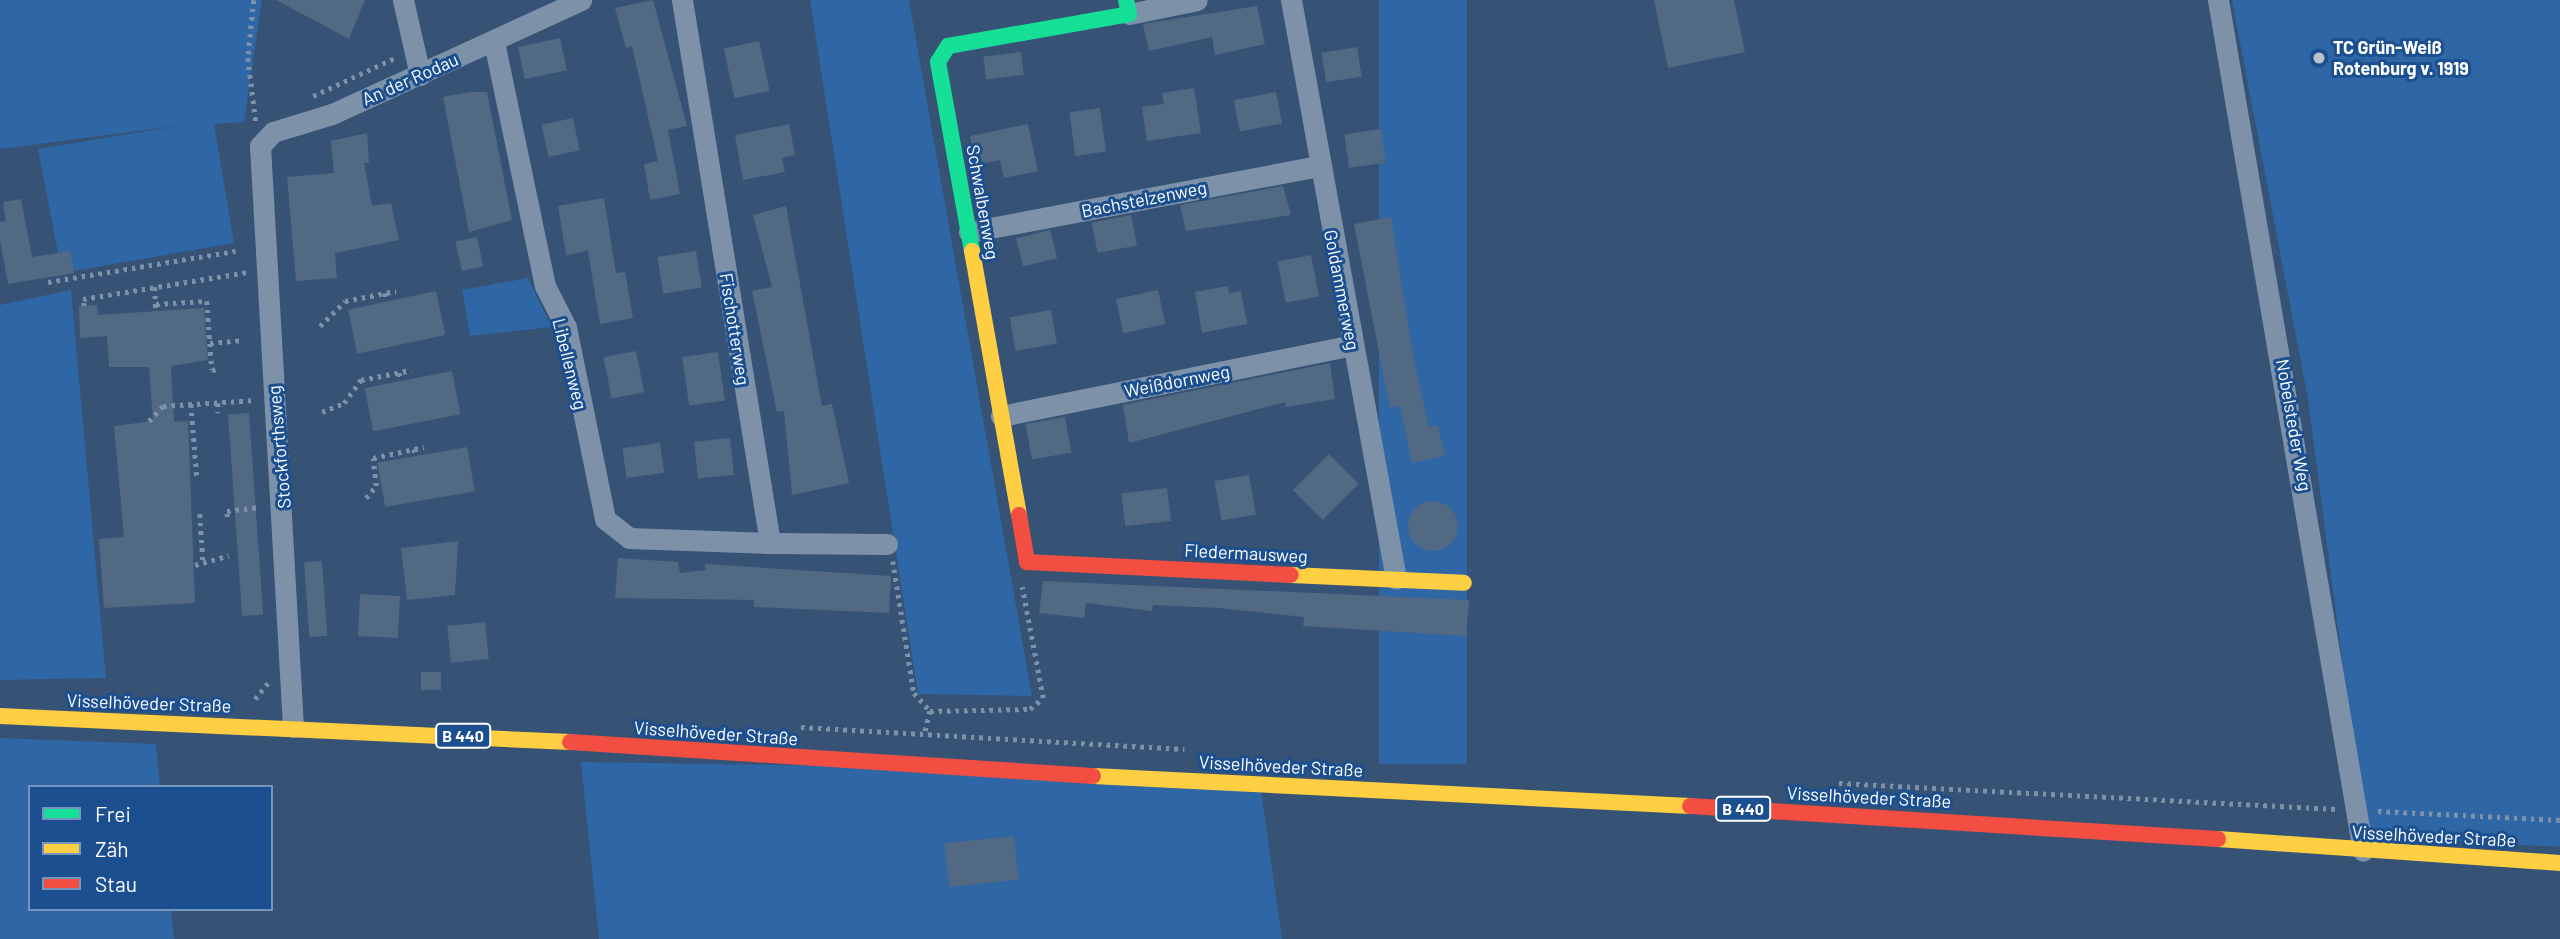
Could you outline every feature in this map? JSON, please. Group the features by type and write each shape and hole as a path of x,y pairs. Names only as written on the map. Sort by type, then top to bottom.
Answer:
{"main road":[{"name":"Schwalbenweg","path":"1027,562 938,62 948,46 1127,7"},
{"name":"Fledermausweg","path":"1027,562 1464,583"},
{"name":"Visselhöveder Straße","path":"0,716 293,727 1909,817 2560,863"}],"street":[{"path":"403,0 420,75"},
{"name":"An der Rodau","path":"266,138 420,75 581,0"},
{"name":"Fischotterweg","path":"682,0 771,544"},
{"path":"1127,7 1197,0"},
{"name":"Goldammerweg","path":"1291,0 1318,166 1396,579"},
{"name":"Nobelsteder Weg","path":"2218,0 2363,851"},
{"name":"Libellenweg","path":"494,42 545,286 566,327 605,519 629,538 771,544"},
{"name":"Stockforthsweg","path":"266,138 259,167 293,727"},
{"name":"Bachstelzenweg","path":"969,232 1318,166"},
{"name":"Weißdornweg","path":"1002,416 1353,345"},
{"path":"771,544 887,544"}],"path":[{"path":"254,0 249,75 256,122 266,138"},
{"path":"48,282 235,251"},
{"path":"84,306 83,299 251,271"},
{"path":"155,287 156,308 207,301 211,314 212,370 218,369"},
{"path":"320,326 345,301 396,291"},
{"path":"385,293 386,301"},
{"path":"210,343 243,340"},
{"path":"322,412 345,403 360,380 411,370"},
{"path":"399,373 401,380"},
{"path":"149,421 161,407 257,400"},
{"path":"218,402 218,413"},
{"path":"191,404 197,477"},
{"path":"366,498 376,486 373,458 424,447"},
{"path":"414,449 416,457"},
{"path":"227,517 227,510 265,507"},
{"path":"200,514 203,561"},
{"path":"887,544 914,693 930,711 1030,709 1043,698 1020,576 1027,562"},
{"path":"195,565 229,555"},
{"path":"925,732 930,711"},
{"path":"1822,782 2560,820"}],"shaded area":[{"path":"0,0 262,0 244,122 214,124 234,243 73,271 70,251 58,253 38,149 184,125 0,149"},
{"path":"810,0 909,0 1032,696 918,694"},
{"path":"1379,0 1467,0 1467,764 1379,764"},
{"path":"2232,0 2560,0 2560,847 2365,836 2308,399"},
{"path":"528,278 552,327 470,336 462,290"},
{"path":"71,290 106,678 0,680 0,305"},
{"path":"0,738 156,744 160,785 28,785 28,911 171,911 174,939 0,939"},
{"path":"581,762 925,767 1260,784 1282,939 599,939"}],"building":[{"path":"276,0 365,0 349,39"},
{"path":"653,0 687,126 668,130 680,194 650,200 644,164 658,161 632,46 626,48 615,8"},
{"path":"1654,0 1734,0 1745,52 1668,68"},
{"path":"1257,6 1265,44 1215,55 1212,37 1149,51 1143,24"},
{"path":"560,38 567,70 525,79 518,47"},
{"path":"759,41 770,91 734,98 724,48"},
{"path":"1357,47 1362,77 1326,82 1321,53"},
{"path":"1021,52 1024,75 986,79 983,57"},
{"path":"1194,88 1201,133 1147,141 1142,107 1164,104 1162,93"},
{"path":"487,92 512,220 469,232 443,97"},
{"path":"1276,92 1282,123 1240,132 1234,100"},
{"path":"1100,108 1106,152 1075,156 1069,112"},
{"path":"573,118 580,150 549,157 542,125"},
{"path":"789,124 795,155 782,158 785,172 743,180 735,135"},
{"path":"1028,124 1038,171 1004,178 1000,160 976,165 970,136"},
{"path":"1381,129 1386,163 1349,168 1344,134"},
{"path":"367,133 369,163 364,163 372,206 391,203 399,240 335,253 337,278 296,281 287,177 334,173 331,141"},
{"path":"1283,186 1291,215 1186,231 1180,205"},
{"path":"604,198 616,273 625,272 633,318 600,324 588,251 566,255 558,206"},
{"path":"21,199 32,257 70,251 74,273 8,284 0,240 0,222 6,221 3,202"},
{"path":"786,206 822,406 832,404 849,483 792,495 784,411 777,412 752,291 772,287 753,215"},
{"path":"1131,215 1137,245 1098,253 1092,223"},
{"path":"1391,217 1414,360 1429,427 1438,425 1445,456 1412,463 1400,406 1390,408 1354,224"},
{"path":"1050,230 1057,258 1023,267 1016,238"},
{"path":"477,237 483,266 462,271 455,242"},
{"path":"696,251 702,288 663,294 657,257"},
{"path":"1311,255 1319,296 1286,303 1278,261"},
{"path":"1228,286 1229,293 1241,291 1247,324 1202,333 1195,292"},
{"path":"1158,290 1165,324 1123,333 1116,299"},
{"path":"436,291 445,335 357,354 348,310"},
{"path":"97,305 98,315 204,308 208,360 171,366 174,422 188,421 195,603 104,608 99,539 124,537 114,426 153,421 149,367 109,367 107,336 80,338 79,306"},
{"path":"1051,310 1057,343 1016,351 1010,317"},
{"path":"636,351 644,392 612,399 604,357"},
{"path":"718,352 725,401 689,406 682,357"},
{"path":"1330,363 1335,399 1286,407 1285,402 1129,443 1123,405"},
{"path":"452,371 460,414 373,431 365,388"},
{"path":"249,413 263,615 242,616 228,414"},
{"path":"1065,417 1071,452 1032,459 1026,424"},
{"path":"730,438 734,475 698,479 694,442"},
{"path":"660,443 664,473 627,478 622,448"},
{"path":"467,447 475,491 385,507 377,463"},
{"path":"1329,454 1359,484 1323,520 1293,490"},
{"path":"1249,475 1256,514 1221,520 1215,481"},
{"path":"1167,488 1171,521 1125,526 1121,494"},
{"path":"1433,501 1451,508 1458,526 1451,544 1433,551 1415,544 1408,526 1415,508"},
{"path":"458,541 455,595 407,600 401,548"},
{"path":"618,558 678,562 680,573 706,570 705,564 891,576 889,613 754,607 754,600 615,598"},
{"path":"322,561 327,636 309,637 304,562"},
{"path":"1043,581 1469,600 1466,636 1303,626 1304,617 1219,608 1153,605 1152,611 1086,603 1084,618 1039,613"},
{"path":"360,594 400,596 398,638 358,636"},
{"path":"485,622 489,659 451,663 447,626"},
{"path":"421,672 441,672 441,690 421,690"},
{"path":"1014,836 1019,880 949,887 944,843"}],"traffic: fast":[{"path":"972,251 938,62 948,46 1129,14 1126,0"}],"traffic: slow":[{"path":"972,251 1019,515"},
{"path":"1291,575 1464,583"},
{"path":"0,716 570,742"},
{"path":"1093,776 1690,806"},
{"path":"2218,839 2560,863"}],"traffic: jam":[{"path":"1019,515 1027,562 1291,575"},
{"path":"570,742 1093,776"},
{"path":"1690,806 2218,839"}],"place":[{"name":"TC Grün-Weiß Rotenburg v. 1919","path":"2319,58"}]}
